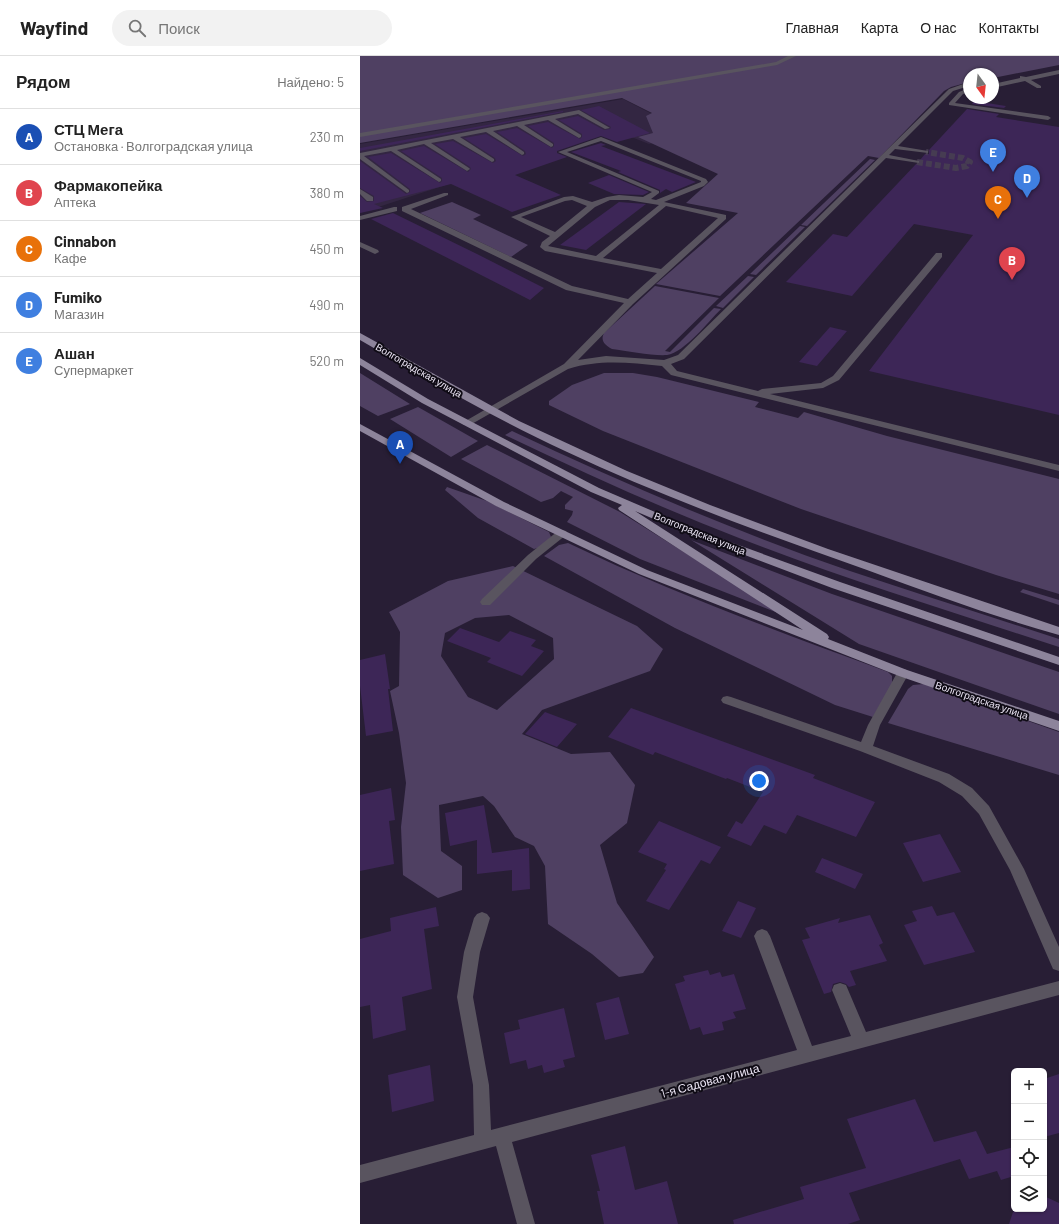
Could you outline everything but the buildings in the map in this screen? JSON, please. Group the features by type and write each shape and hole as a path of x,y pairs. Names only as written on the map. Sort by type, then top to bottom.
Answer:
{"main road":[{"name":"Волгоградская улица","path":"360,336 490,410 568,450 696,504 850,561 1059,631"},
{"name":"Волгоградская улица","path":"360,362 467,423 595,490 693,532 829,583 1059,661"},
{"name":"Волгоградская улица","path":"360,427 500,504 643,572 903,673 1059,726"},
{"path":"595,490 845,651"}],"street":[{"path":"360,135 756,67 777,63 793,56"},
{"path":"999,84 1059,67"},
{"path":"999,80 1025,79 1059,72"},
{"path":"1025,79 1039,87"},
{"path":"467,423 566,367 585,361 606,358 665,363 681,357 951,90 963,86"},
{"path":"963,92 951,104 1048,118"},
{"path":"360,155 579,112 607,128"},
{"path":"549,118 579,136"},
{"path":"518,124 551,144"},
{"path":"487,130 522,153"},
{"path":"455,137 492,160"},
{"path":"597,259 661,203 702,185 705,182 704,180 600,139 561,152 657,192 645,199"},
{"path":"425,142 467,169"},
{"path":"894,147 926,152"},
{"path":"392,149 439,180"},
{"path":"360,155 407,191"},
{"path":"884,156 918,162"},
{"path":"360,191 370,199"},
{"path":"446,194 405,209 569,288 630,302"},
{"path":"566,367 630,302 663,272 723,217 645,199 621,197 610,198 599,200 544,244 544,247 663,272"},
{"path":"555,236 515,217 564,199 573,198 592,205"},
{"path":"360,218 394,209"},
{"path":"360,244 375,252"},
{"path":"754,393 823,384 836,378 939,254"},
{"path":"665,363 674,373 1059,468"},
{"path":"486,602 532,557 562,533"},
{"path":"865,748 874,725 903,673"},
{"path":"727,700 865,748 944,778 967,792 984,810 1017,869 1059,964"},
{"path":"482,918 472,952 465,997 481,1084 483,1141"},
{"path":"762,936 807,1055"},
{"name":"1-я Садовая улица","path":"360,1174 1059,988"},
{"path":"840,990 861,1040"},
{"path":"502,1136 526,1224"}],"shaded area":[{"path":"360,56 1059,56 1059,65 999,77 999,68 963,68 963,84 951,87 944,91 879,158 868,156 720,296 656,284 738,213 686,203 718,174 638,137 653,133 646,116 652,113 622,98 360,143"},
{"path":"623,99 689,133 649,144 614,130 360,213 360,144"},
{"path":"870,159 875,160 807,226 801,225"},
{"path":"452,202 481,215 473,219 528,245 511,257 420,213"},
{"path":"800,226 805,227 756,275 750,274"},
{"path":"748,276 754,277 723,308 716,306"},
{"path":"655,286 719,298 665,351 670,352 714,308 721,309 689,343 674,353 667,355 647,354 612,349 607,346 603,341 604,333"},
{"path":"360,373 410,404 378,416 360,406"},
{"path":"604,373 633,373 657,377 759,402 755,407 798,418 804,412 887,436 1059,479 1059,594 996,575 801,509 603,431 549,405 549,401 572,385"},
{"path":"418,407 478,441 451,457 390,419"},
{"path":"512,431 637,488 764,540 850,571 1059,639 1059,647 858,581 739,538 621,489 505,435"},
{"path":"487,445 620,512 786,616 640,559 567,522 573,511 565,509 565,505 573,497 561,491 553,498 541,502 461,459"},
{"path":"447,487 487,501 549,532 551,537 541,547 534,549 478,518 445,490"},
{"path":"691,540 832,594 1059,672 1059,714 859,644"},
{"path":"568,543 686,595 888,672 892,676 892,684 873,717 835,705 675,628 544,556 559,545"},
{"path":"513,566 637,626 663,649 650,671 542,710 522,734 571,754 610,752 635,785 627,823 600,845 617,903 654,957 643,973 619,977 592,954 548,924 545,866 534,846 515,837 494,806 483,796 439,805 441,851 462,866 462,890 438,898 403,875 401,827 406,783 399,733 390,691 399,686 400,632 389,612 448,581","holes":["509,615 553,638 554,659 497,710 468,697 441,656 445,633 475,618"]},
{"path":"1023,589 1059,600 1059,605 1020,592"},
{"path":"924,684 1059,732 1059,775 888,723 908,689 913,685"}],"tunnel":[{"path":"917,162 956,168 967,166 970,162 963,158 926,152"}],"place":[{"name":"Ашан","path":"993,172"},
{"name":"Fumiko","path":"1027,198"},
{"name":"Cinnabon","path":"998,219"},
{"name":"Фармакопейка","path":"1012,280"},
{"name":"СТЦ Мега","path":"400,464"}]}
